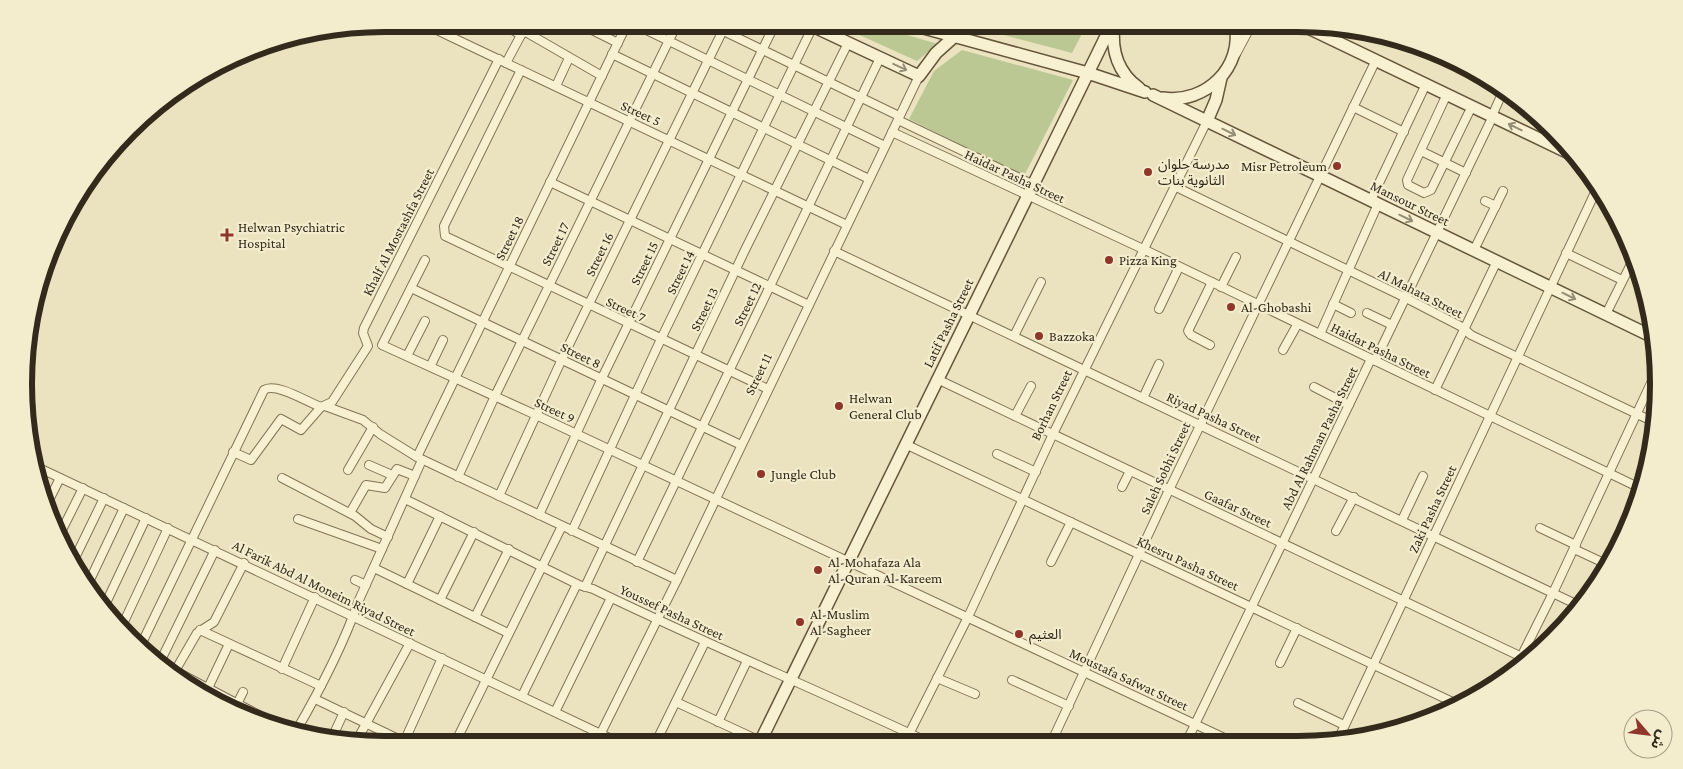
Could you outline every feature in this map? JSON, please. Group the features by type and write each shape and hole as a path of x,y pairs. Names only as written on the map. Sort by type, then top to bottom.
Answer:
{"street":[{"name":"Street 5","path":"442,32 847,224"},
{"path":"450,36 452,32"},
{"path":"597,32 618,42"},
{"name":"Street 18","path":"299,726 315,699 355,616 366,585 415,476 420,458 455,377 623,32"},
{"path":"649,32 885,146"},
{"name":"Street 17","path":"458,477 495,396 672,32"},
{"name":"Street 16","path":"499,496 562,359 722,32"},
{"path":"732,32 762,50 861,97 898,118 1032,184"},
{"name":"Street 15","path":"538,514 628,324 771,32"},
{"name":"Street 14","path":"572,530 808,32"},
{"path":"825,32 919,76"},
{"name":"Mansour Street","path":"940,32 1088,73 1149,94 1646,334"},
{"name":"Latif Pasha Street","path":"763,736 968,314 1109,32"},
{"path":"1113,32 1116,57 1123,71 1133,83 1149,94 1165,98 1190,97 1207,89 1221,78 1248,32"},
{"path":"1231,62 1236,47 1235,32"},
{"path":"523,33 602,76"},
{"name":"Khalf Al Mostashfa Street","path":"233,452 251,460 281,420 301,430 323,407 332,402 344,387 368,346 363,334 364,328 503,61 523,33"},
{"path":"1319,33 1560,149"},
{"name":"Street 11","path":"603,735 919,76 936,53 955,36"},
{"name":"Street 13","path":"522,696 581,585 605,546 735,270 848,43"},
{"path":"612,54 869,179"},
{"path":"556,86 569,58"},
{"name":"Street 12","path":"638,562 880,58"},
{"name":"Saleh Sobhi Street","path":"1054,736 1200,424 1376,60"},
{"name":"Street 7","path":"521,70 444,226 443,233 448,238 768,389"},
{"name":"Borhan Street","path":"908,736 968,617 1053,434 1207,121 1216,100 1221,78"},
{"path":"1320,334 1348,270 1374,202 1426,84"},
{"path":"1447,94 1406,182 1424,193 1430,192 1472,106"},
{"name":"Abd Al Rahman Pasha Street","path":"1189,736 1349,405 1406,298 1501,97"},
{"path":"1354,107 1404,132"},
{"name":"Haidar Pasha Street","path":"892,132 1143,249 1297,325 1320,334 1636,486"},
{"path":"1421,151 1466,172"},
{"path":"550,182 809,304"},
{"name":"Al Mahata Street","path":"1174,186 1406,298 1464,329 1471,335 1648,419"},
{"path":"1474,250 1503,191"},
{"name":"Zaki Pasha Street","path":"1342,733 1372,664 1594,194"},
{"path":"1485,201 1496,206"},
{"name":"Riyad Pasha Street","path":"834,251 1574,603"},
{"path":"1566,253 1622,280"},
{"path":"1221,287 1236,257"},
{"path":"411,288 425,260"},
{"path":"1435,390 1497,261"},
{"path":"1606,314 1630,266"},
{"path":"1160,309 1179,267"},
{"path":"1014,336 1041,282"},
{"path":"1210,345 1191,335 1188,330 1212,282"},
{"name":"Street 8","path":"411,288 741,445"},
{"name":"Street 9","path":"411,288 382,345 430,365 715,499"},
{"path":"1333,304 1351,313"},
{"path":"1367,313 1392,324"},
{"path":"407,356 425,321"},
{"path":"1283,350 1297,325"},
{"path":"430,365 443,340"},
{"path":"1143,398 1159,364"},
{"name":"Gaafar Street","path":"937,379 1521,657"},
{"path":"1528,651 1553,593 1650,385"},
{"path":"1015,416 1031,386"},
{"path":"143,640 261,394 267,388 272,387 323,407 351,415 420,458 677,580"},
{"path":"1314,387 1349,405"},
{"path":"348,470 373,427"},
{"name":"Khesru Pasha Street","path":"905,444 1451,701"},
{"path":"996,454 1036,472"},
{"path":"369,465 392,476"},
{"path":"350,513 364,487 368,485 385,488 399,468 415,476"},
{"name":"Al Farik Abd Al Moneim Riyad Street","path":"43,470 244,563 603,735"},
{"path":"1122,487 1130,471"},
{"path":"1402,520 1423,476"},
{"path":"51,497 60,478"},
{"path":"282,478 350,513 371,529 388,537"},
{"path":"63,528 83,488"},
{"path":"1336,531 1354,497"},
{"path":"77,554 104,498"},
{"name":"Youssef Pasha Street","path":"405,499 581,585 915,736"},
{"name":"Moustafa Safwat Street","path":"715,499 1220,736"},
{"path":"91,578 124,508"},
{"path":"407,584 440,516"},
{"path":"107,601 146,518"},
{"path":"298,519 382,549"},
{"path":"1051,562 1071,522"},
{"path":"458,736 562,526"},
{"path":"124,621 168,528"},
{"path":"1540,528 1602,562"},
{"path":"440,600 474,532"},
{"path":"475,617 509,549"},
{"path":"163,658 215,550"},
{"path":"177,669 194,636 214,622 244,563"},
{"path":"374,568 508,633"},
{"path":"355,580 366,585"},
{"path":"282,669 315,597"},
{"path":"555,712 611,598"},
{"path":"1280,663 1297,628"},
{"path":"200,630 321,686"},
{"path":"660,736 705,642"},
{"path":"359,736 381,699 410,643"},
{"path":"208,688 230,644"},
{"path":"410,736 442,658"},
{"path":"718,722 747,661"},
{"path":"937,678 975,694"},
{"path":"1012,680 1068,706"},
{"path":"203,686 214,692"},
{"path":"237,704 243,692"},
{"path":"315,699 392,736"},
{"path":"676,702 746,736"},
{"path":"1298,703 1344,726"},
{"path":"335,732 344,712"}],"green space":[{"path":"853,32 897,32 938,44 917,61"},
{"path":"992,32 1083,32 1072,53"},
{"path":"962,50 1073,80 1024,176 909,119 934,71"}],"place":[{"name":"Misr Petroleum","path":"1337,166"},
{"name":"مدرسة حلوان الثانوية بنات","path":"1148,172"},
{"name":"Helwan Psychiatric Hospital","path":"227,235"},
{"name":"Pizza King","path":"1109,260"},
{"name":"Al-Ghobashi","path":"1231,307"},
{"name":"Bazzoka","path":"1039,336"},
{"name":"Helwan General Club","path":"839,406"},
{"name":"Jungle Club","path":"761,474"},
{"name":"Al-Mohafaza Ala Al-Quran Al-Kareem","path":"818,570"},
{"name":"Al-Muslim Al-Sagheer","path":"800,622"},
{"name":"العثيم","path":"1019,634"}]}
